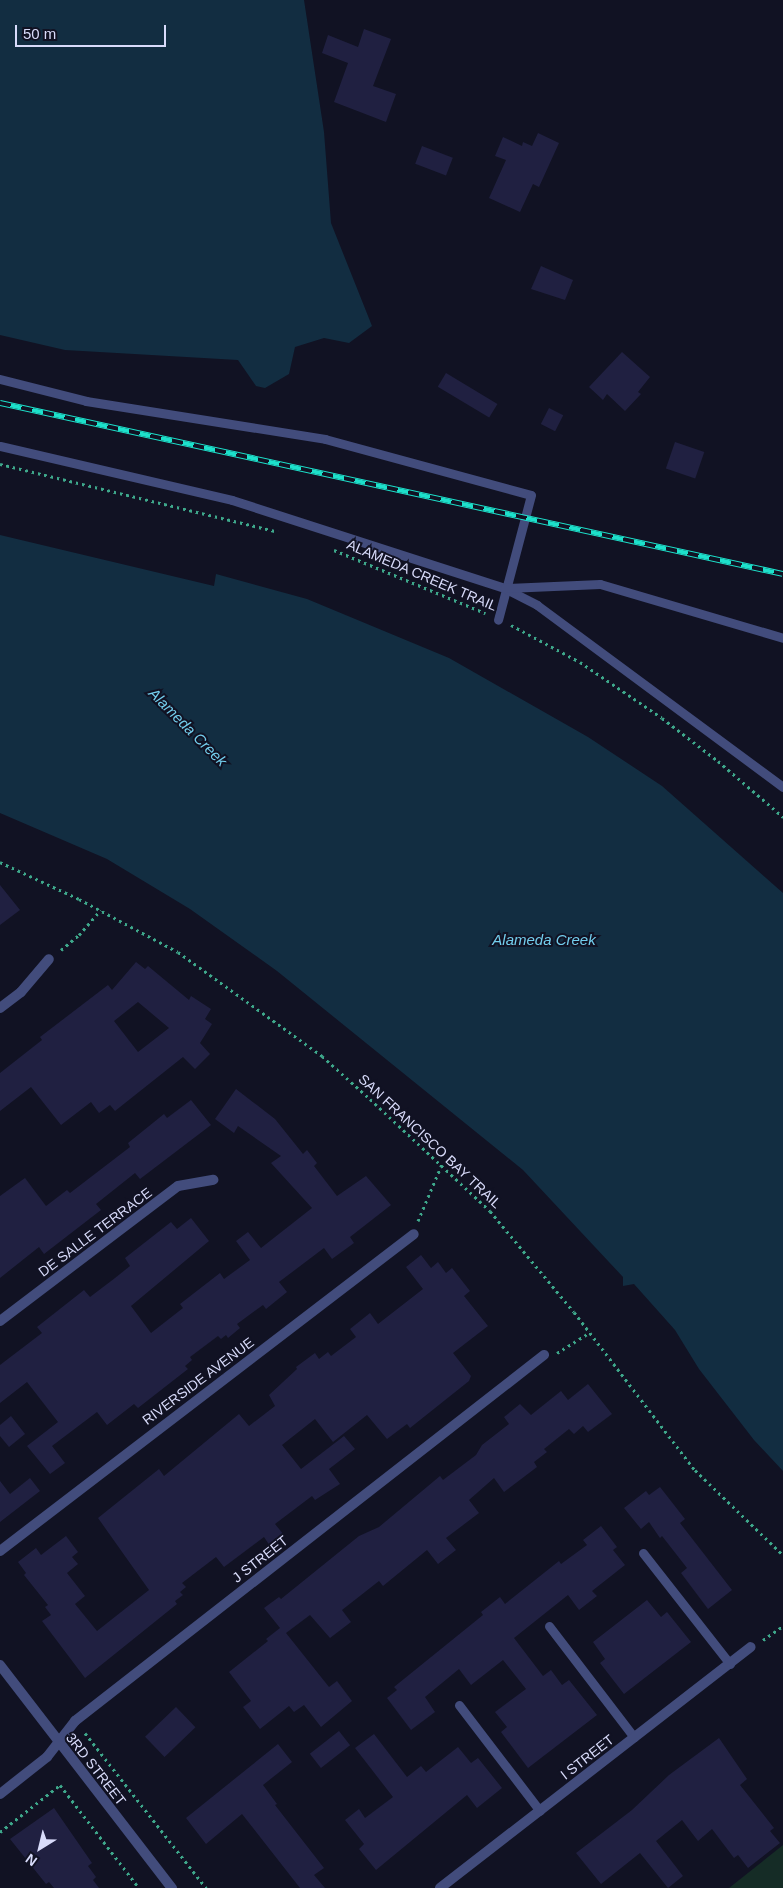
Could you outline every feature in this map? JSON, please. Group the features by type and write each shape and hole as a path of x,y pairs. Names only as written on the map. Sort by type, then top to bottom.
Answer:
{"street":[{"path":"0,1008 21,992 49,959"},
{"name":"DE SALLE TERRACE","path":"0,1321 178,1186 213,1180"},
{"name":"RIVERSIDE AVENUE","path":"0,1550 414,1234"},
{"name":"J STREET","path":"0,1794 47,1757 75,1721 544,1355"},
{"name":"I STREET","path":"440,1888 751,1647"},
{"name":"3RD STREET","path":"0,1665 172,1888"}],"lane":[{"path":"0,379 86,401 325,439 531,495 504,588 498,620"},
{"path":"0,446 232,500 504,588 537,605 783,787"},
{"path":"504,588 600,584 783,638"},
{"path":"643,1553 730,1664"},
{"path":"549,1626 634,1737"},
{"path":"459,1705 540,1811"}],"path":[{"path":"0,464 288,535"},
{"name":"ALAMEDA CREEK TRAIL","path":"325,546 538,637 580,662 662,718 718,760 783,817"},
{"name":"SAN FRANCISCO BAY TRAIL","path":"0,862 101,910 178,952 217,978 322,1056 490,1210 590,1332 695,1470 783,1556"},
{"path":"49,959 80,935 101,910"},
{"path":"414,1234 442,1164"},
{"path":"544,1355 562,1352 590,1332"},
{"path":"751,1647 783,1626"},
{"path":"75,1721 206,1888"},
{"path":"0,1832 60,1785 139,1888"}],"green space":[{"path":"783,1845 783,1888 729,1888"}],"water":[{"path":"0,0 304,0 324,132 331,223 372,326 349,343 324,338 295,347 289,374 265,388 256,386 238,360 65,350 0,335"},
{"name":"Alameda Creek","path":"0,535 214,586 216,574 307,599 449,658 588,737 662,786 783,893 783,1471 754,1440 699,1369 675,1330 634,1284 623,1286 623,1277 523,1170 277,971 190,909 107,859 0,813"}],"building":[{"path":"364,29 391,39 373,86 396,94 386,122 334,102 348,63 322,53 328,35 358,47"},
{"path":"538,133 559,143 539,187 533,184 520,212 489,198 506,160 495,156 503,137 522,146 523,142 532,146"},
{"path":"422,146 453,158 446,176 415,164"},
{"path":"541,266 573,280 565,300 531,289"},
{"path":"622,352 650,377 638,392 641,394 625,411 607,394 603,400 589,387"},
{"path":"446,373 497,404 489,418 438,387"},
{"path":"549,408 563,415 555,431 541,424"},
{"path":"675,442 704,452 695,479 666,468"},
{"path":"0,885 20,910 0,925"},
{"path":"136,962 145,969 148,966 189,1000 191,996 211,1009 205,1019 212,1024 200,1043 210,1054 195,1069 183,1057 115,1111 110,1105 99,1113 91,1102 61,1125 31,1087 0,1111 0,1073 42,1040 40,1037 108,985 112,990","holes":["138,1002 169,1028 138,1052 114,1021"]},
{"path":"236,1089 275,1119 303,1154 307,1150 317,1163 314,1166 337,1196 366,1176 391,1205 350,1237 354,1243 332,1259 324,1248 279,1282 287,1292 266,1309 263,1305 237,1324 240,1328 228,1338 226,1335 221,1339 218,1336 190,1357 192,1360 185,1366 188,1369 138,1408 134,1404 107,1425 97,1412 52,1446 65,1463 50,1474 27,1446 58,1422 27,1382 0,1403 0,1365 42,1333 37,1327 84,1290 90,1297 115,1278 130,1266 125,1258 171,1222 177,1229 191,1218 209,1241 131,1306 151,1333 183,1308 180,1304 220,1273 224,1279 250,1260 236,1241 248,1232 261,1248 312,1208 271,1163 281,1156 238,1126 234,1133 215,1119"},
{"path":"191,1100 211,1125 140,1179 135,1173 96,1204 101,1210 44,1254 39,1247 0,1278 0,1196 25,1178 46,1206 67,1190 70,1193 130,1147 128,1143 164,1114 167,1118"},
{"path":"421,1255 431,1268 438,1262 446,1273 452,1268 470,1291 464,1296 488,1326 453,1353 471,1376 469,1381 410,1428 407,1424 387,1439 367,1415 333,1442 315,1419 282,1445 301,1469 344,1436 355,1449 329,1469 340,1484 315,1500 312,1496 275,1524 284,1535 270,1546 264,1537 224,1567 216,1557 182,1583 186,1587 180,1592 183,1595 175,1601 177,1604 85,1678 42,1621 51,1615 45,1607 48,1605 24,1575 26,1573 18,1562 36,1548 41,1555 66,1536 78,1552 72,1557 78,1564 67,1573 85,1596 75,1604 97,1631 149,1590 98,1518 159,1469 164,1476 239,1414 249,1426 275,1406 269,1395 297,1369 296,1367 315,1353 319,1359 328,1352 331,1356 356,1337 350,1329 370,1313 378,1324 423,1289 406,1267"},
{"path":"588,1384 612,1414 588,1432 583,1426 574,1434 569,1429 544,1449 547,1452 534,1462 537,1467 504,1492 494,1478 469,1500 479,1513 446,1538 456,1550 438,1564 427,1550 383,1586 379,1581 342,1610 351,1622 330,1638 310,1615 286,1633 329,1687 337,1681 352,1701 321,1727 304,1705 294,1712 289,1706 260,1729 243,1707 251,1701 229,1672 268,1641 266,1639 280,1628 264,1608 279,1597 281,1599 359,1536 379,1527 440,1476 443,1480 476,1455 482,1445 509,1424 504,1417 520,1404 531,1415 561,1391 568,1400"},
{"path":"11,1416 25,1434 9,1447 0,1436 0,1425"},
{"path":"30,1478 40,1491 0,1522 0,1481 10,1494"},
{"path":"660,1487 685,1519 680,1523 732,1590 708,1609 681,1573 687,1568 662,1536 660,1538 649,1522 641,1529 624,1508 646,1491 649,1495"},
{"path":"601,1526 617,1547 613,1550 625,1565 592,1591 597,1596 579,1610 568,1595 514,1638 543,1676 551,1670 562,1685 569,1680 597,1715 528,1768 501,1732 507,1727 495,1712 526,1689 503,1660 471,1685 459,1669 425,1697 435,1712 411,1730 387,1698 397,1690 394,1687 483,1615 481,1612 500,1597 505,1604 559,1561 561,1564 587,1545 583,1540"},
{"path":"647,1600 661,1617 667,1612 691,1642 624,1694 600,1663 605,1659 593,1642"},
{"path":"176,1707 195,1727 165,1757 145,1737"},
{"path":"339,1731 350,1745 321,1768 310,1754"},
{"path":"374,1734 407,1777 421,1766 426,1772 458,1747 471,1763 478,1758 502,1788 477,1808 467,1795 376,1870 359,1849 364,1844 345,1820 359,1809 365,1818 393,1797 355,1748"},
{"path":"719,1738 747,1779 740,1785 774,1828 770,1831 780,1843 748,1868 738,1855 734,1858 712,1829 698,1841 682,1820 656,1841 683,1876 668,1888 640,1853 601,1884 576,1853 632,1810 669,1775"},
{"path":"278,1744 292,1762 263,1785 277,1804 275,1805 324,1868 314,1875 325,1888 300,1888 242,1814 206,1844 186,1818"},
{"path":"54,1808 92,1863 88,1866 96,1877 93,1880 99,1888 54,1888 49,1882 46,1884 10,1839"}],"railway":[{"path":"0,403 783,574"}]}
